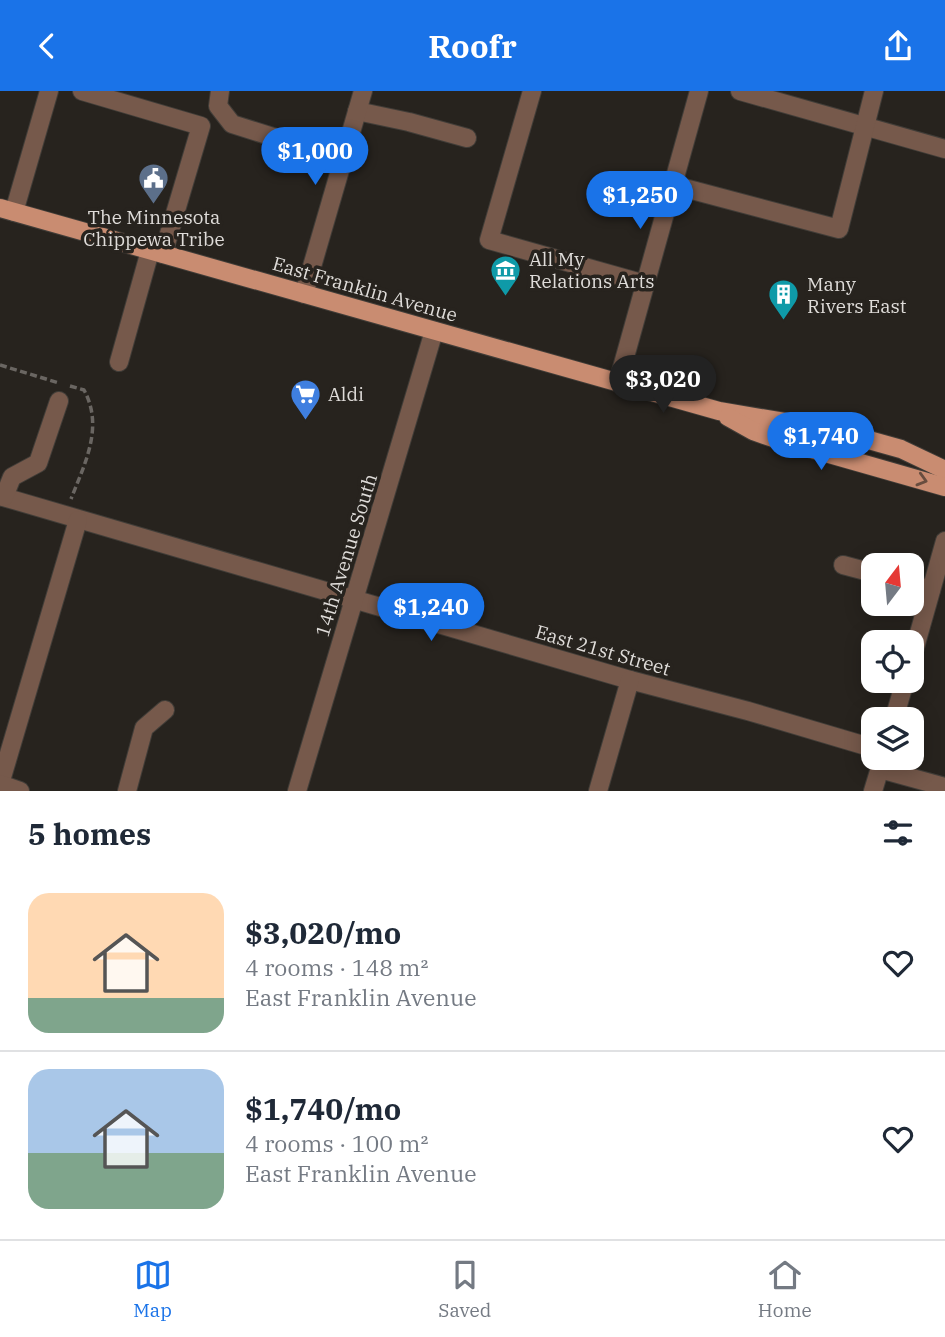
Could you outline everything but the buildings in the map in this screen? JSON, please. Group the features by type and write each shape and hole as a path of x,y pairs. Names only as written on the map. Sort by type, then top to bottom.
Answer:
{"main road":[{"name":"East Franklin Avenue","path":"7,210 719,411 833,430 901,449 945,470"},
{"name":"East Franklin Avenue","path":"719,411 736,423 773,438 945,487"}],"street":[{"path":"7,210 49,91"},
{"path":"82,91 201,126 119,362"},
{"path":"220,91 218,106 232,124 343,159"},
{"path":"304,294 363,91"},
{"path":"532,91 489,240 645,285"},
{"path":"618,382 699,91"},
{"path":"740,91 945,149"},
{"path":"673,185 839,229 874,91"},
{"path":"357,111 467,138"},
{"name":"14th Avenue South","path":"297,791 434,331"},
{"path":"2,497 12,477 38,463 59,401"},
{"name":"East 21st Street","path":"2,497 861,744"},
{"path":"20,791 0,784 78,520"},
{"path":"920,630 945,541"},
{"path":"843,565 861,570"},
{"path":"924,588 931,590"},
{"path":"598,791 630,680"},
{"path":"127,791 144,728 165,710"},
{"path":"873,791 879,770"},
{"path":"900,770 945,786"}],"place":[{"name":"The Minnesota Chippewa Tribe","path":"154,205"},
{"name":"All My Relations Arts","path":"506,297"},
{"name":"Many Rivers East","path":"784,322"},
{"name":"Aldi","path":"305,421"}]}
